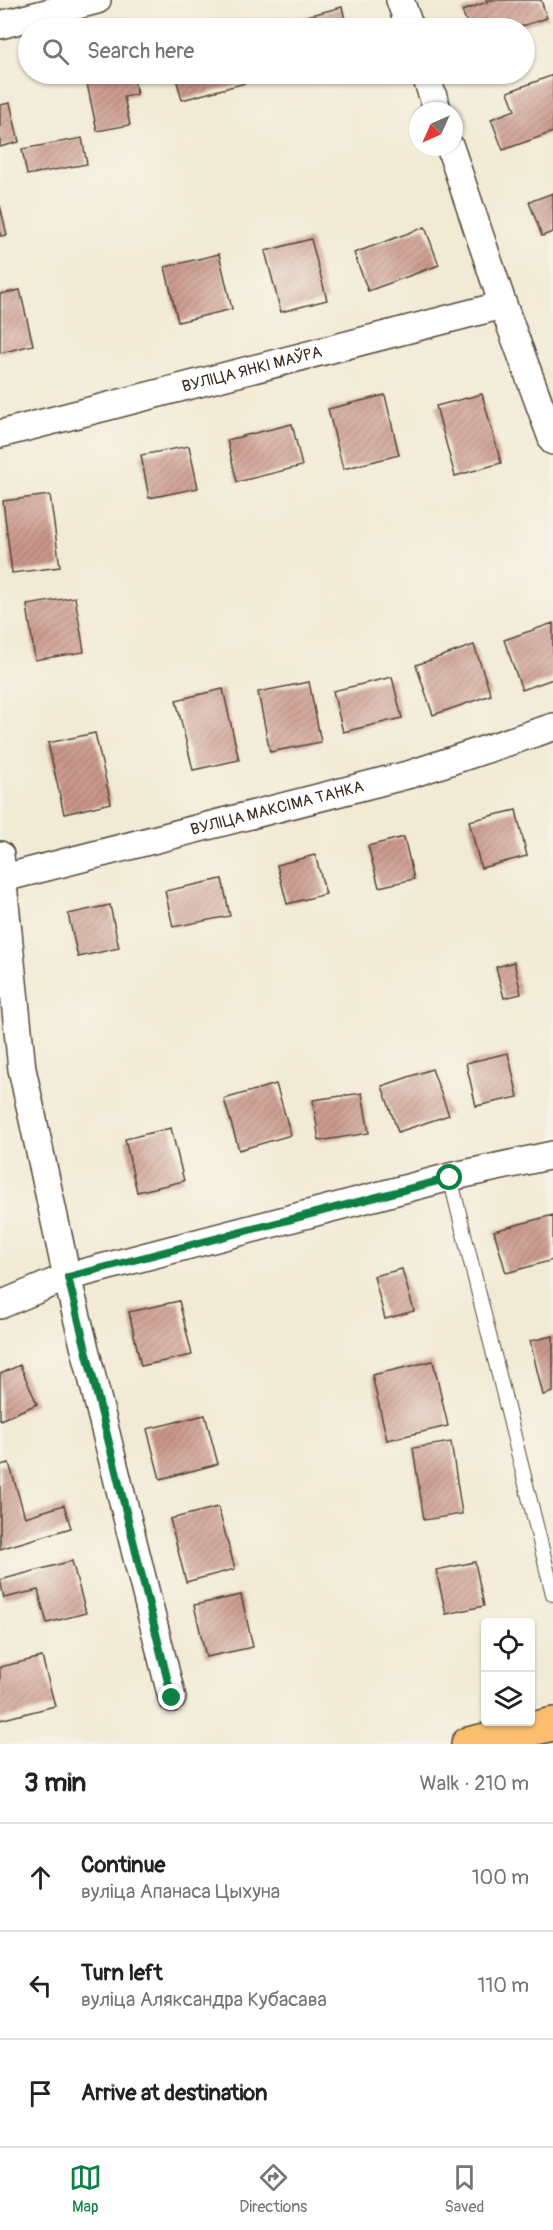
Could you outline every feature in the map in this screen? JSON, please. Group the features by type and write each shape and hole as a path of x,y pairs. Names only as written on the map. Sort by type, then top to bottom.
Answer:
{"main road":[{"path":"468,1744 553,1724"}],"street":[{"path":"30,18 97,0"},
{"path":"400,0 406,18"},
{"path":"0,26 18,21"},
{"path":"429,84 435,102"},
{"path":"453,156 553,441"},
{"name":"ВУЛІЦА ЯНКІ МАЎРА","path":"0,434 504,305"},
{"name":"ВУЛІЦА МАКСІМА ТАНКА","path":"1,871 411,774 553,727"},
{"path":"1,871 22,1069 68,1277 172,1698"},
{"path":"0,1305 68,1277 450,1178 553,1155"}],"lane":[{"path":"450,1178 553,1594"}],"building":[{"path":"486,0 541,0 547,18 535,22 535,18 465,18 462,11 487,2"},
{"path":"342,7 345,18 300,18"},
{"path":"553,75 553,132 503,150 491,119 515,110 508,92 535,84 535,82"},
{"path":"87,84 135,84 137,94 124,97 130,125 97,131"},
{"path":"178,84 242,84 182,100"},
{"path":"10,103 19,142 0,147 0,105"},
{"path":"82,138 87,164 27,175 22,149"},
{"path":"553,193 553,232 542,236 529,202"},
{"path":"0,205 7,235 0,236"},
{"path":"425,227 439,265 368,291 354,253"},
{"path":"311,239 327,300 281,312 265,251"},
{"path":"219,254 232,309 178,322 165,267"},
{"path":"20,290 33,345 0,353 0,294"},
{"path":"482,394 501,463 455,476 436,406"},
{"path":"385,395 399,455 343,469 328,409"},
{"path":"292,424 302,466 237,482 227,440"},
{"path":"189,446 198,488 149,498 141,455"},
{"path":"50,495 60,567 12,573 3,501"},
{"path":"75,597 84,652 35,660 27,605"},
{"path":"553,623 553,679 522,690 504,640"},
{"path":"474,645 491,695 433,715 416,665"},
{"path":"392,677 402,718 343,732 333,691"},
{"path":"309,682 321,742 270,752 258,692"},
{"path":"223,689 239,760 193,770 176,700"},
{"path":"95,733 111,803 64,814 48,743"},
{"path":"516,810 527,856 481,868 469,821"},
{"path":"404,837 414,879 379,887 368,846"},
{"path":"315,855 326,894 287,904 277,865"},
{"path":"222,879 230,916 173,927 165,891"},
{"path":"110,905 119,948 78,957 68,914"},
{"path":"514,962 521,994 504,998 496,967"},
{"path":"508,1053 518,1097 476,1106 466,1063"},
{"path":"432,1069 449,1115 398,1132 382,1086"},
{"path":"276,1084 291,1135 239,1150 224,1099"},
{"path":"362,1093 369,1133 319,1141 313,1100"},
{"path":"171,1128 184,1181 137,1192 125,1139"},
{"path":"553,1215 553,1260 506,1273 494,1231"},
{"path":"402,1269 414,1311 385,1319 374,1276"},
{"path":"179,1301 192,1355 141,1366 129,1312"},
{"path":"553,1336 553,1392 543,1395 530,1341"},
{"path":"433,1361 448,1426 387,1440 372,1375"},
{"path":"20,1365 37,1404 0,1420 0,1374"},
{"path":"205,1415 218,1464 160,1479 147,1429"},
{"path":"451,1442 462,1514 424,1520 413,1448"},
{"path":"9,1463 25,1517 64,1505 71,1528 0,1549 0,1465"},
{"path":"218,1507 235,1569 186,1582 170,1519"},
{"path":"72,1561 86,1613 47,1623 38,1590 4,1598 0,1580"},
{"path":"475,1562 484,1606 446,1614 436,1570"},
{"path":"241,1595 253,1647 206,1657 194,1605"},
{"path":"42,1657 55,1706 0,1720 0,1667"}],"route":[{"path":"172,1698 68,1277 450,1178"}]}
